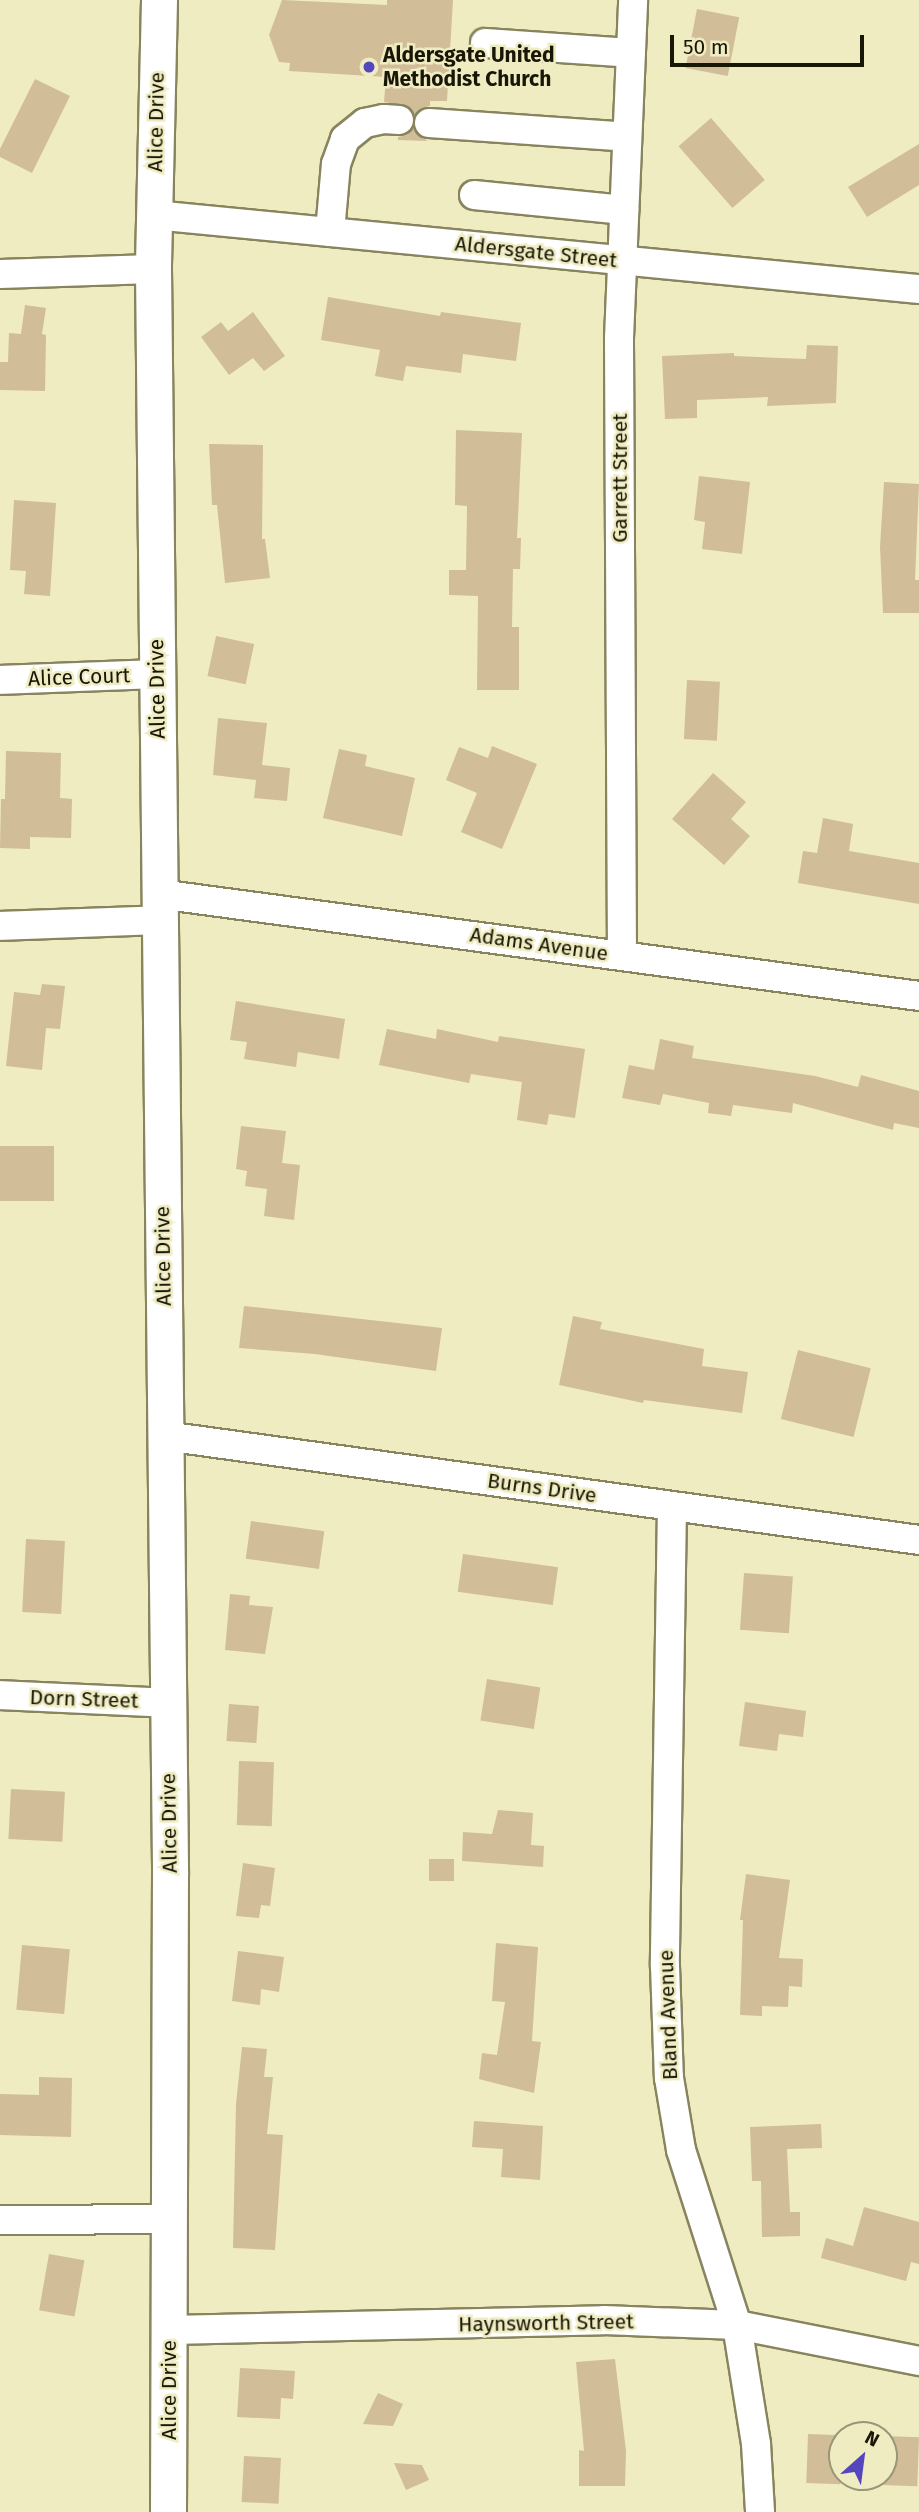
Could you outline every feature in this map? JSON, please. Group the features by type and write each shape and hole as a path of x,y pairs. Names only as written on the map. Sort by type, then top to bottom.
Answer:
{"main road":[{"name":"Alice Drive","path":"159,0 153,269 168,1703 168,2512"}],"street":[{"name":"Garrett Street","path":"622,956 621,260 634,0"},
{"path":"485,43 631,53"},
{"path":"330,232 336,164 345,138 365,123 384,119 399,120"},
{"path":"429,123 627,137"},
{"path":"474,195 624,210"},
{"name":"Aldersgate Street","path":"154,215 919,289"},
{"path":"0,274 153,269"},
{"name":"Alice Court","path":"0,680 157,674"},
{"name":"Adams Avenue","path":"0,926 160,907 622,956 919,996"},
{"name":"Burns Drive","path":"165,1436 919,1540"},
{"name":"Bland Avenue","path":"672,1506 665,1953 670,2078 681,2150 737,2325 756,2444 760,2512"},
{"name":"Dorn Street","path":"0,1695 168,1703"},
{"path":"0,2220 169,2219"},
{"name":"Haynsworth Street","path":"170,2330 604,2320 737,2325 919,2361"}],"building":[{"name":"Aldersgate United Methodist Church","path":"282,0 387,5 387,0 453,0 447,101 430,101 430,106 421,108 415,115 408,106 384,102 386,77 289,71 290,63 279,62 269,35"},
{"path":"697,9 739,17 728,76 686,68"},
{"path":"35,79 70,96 32,173 0,157 0,149"},
{"path":"711,118 765,180 732,208 679,146"},
{"path":"413,128 419,136 428,141 398,140 398,137 407,135"},
{"path":"919,144 919,185 867,217 848,187"},
{"path":"328,297 440,316 441,312 521,323 516,361 463,354 461,373 406,366 403,381 375,376 380,350 321,340"},
{"path":"25,305 46,308 42,334 46,335 45,391 0,390 0,362 8,362 9,333 21,334"},
{"path":"253,312 285,356 264,371 253,358 229,375 201,337 221,322 228,331"},
{"path":"807,345 838,346 836,403 767,406 768,397 697,400 697,418 665,419 662,356 734,353 734,356 806,359"},
{"path":"456,430 522,433 517,538 521,538 520,569 513,569 512,627 519,627 519,690 477,690 478,596 449,595 449,570 466,570 467,506 455,505"},
{"path":"209,444 263,445 262,539 265,539 270,578 225,583 217,505 212,505"},
{"path":"699,476 750,482 742,554 702,549 705,522 694,520"},
{"path":"884,482 919,484 915,580 919,580 919,613 883,613 880,547"},
{"path":"14,500 56,503 50,596 24,594 26,571 10,570"},
{"path":"216,636 254,644 246,684 207,676"},
{"path":"687,680 720,682 717,741 684,739"},
{"path":"218,718 267,723 262,765 290,768 287,801 254,798 256,780 213,775"},
{"path":"492,746 537,764 502,849 461,832 477,793 446,780 459,747 488,758"},
{"path":"339,749 367,755 365,766 415,778 402,836 323,818"},
{"path":"6,751 61,753 60,798 72,799 71,838 30,837 30,849 0,848"},
{"path":"713,773 746,802 731,819 750,836 724,865 672,819"},
{"path":"823,818 853,824 849,851 919,863 919,904 798,883 803,851 817,853"},
{"path":"42,984 65,986 60,1029 46,1028 42,1070 6,1066 14,992 40,995"},
{"path":"236,1001 345,1019 339,1059 298,1052 296,1067 244,1059 247,1042 230,1040"},
{"path":"387,1029 436,1039 437,1029 498,1042 499,1036 585,1049 575,1118 549,1114 547,1125 517,1120 522,1082 471,1074 469,1083 379,1065"},
{"path":"660,1039 694,1046 692,1058 815,1076 858,1087 861,1075 919,1091 919,1128 894,1123 893,1130 793,1103 792,1113 733,1105 731,1116 708,1113 709,1103 663,1094 660,1105 622,1098 629,1065 654,1070"},
{"path":"241,1126 286,1131 282,1163 300,1165 294,1220 264,1216 267,1189 245,1186 247,1171 236,1169"},
{"path":"0,1146 54,1146 54,1201 0,1201"},
{"path":"244,1306 442,1328 436,1371 315,1354 239,1348"},
{"path":"573,1316 602,1322 600,1329 704,1349 702,1366 748,1372 742,1413 644,1400 643,1403 559,1385"},
{"path":"798,1350 871,1368 854,1437 781,1419"},
{"path":"251,1521 324,1531 319,1569 246,1559"},
{"path":"26,1539 65,1541 61,1614 22,1612"},
{"path":"463,1554 558,1567 553,1605 458,1592"},
{"path":"744,1573 793,1576 789,1633 740,1630"},
{"path":"230,1594 250,1596 249,1605 273,1607 265,1654 225,1650"},
{"path":"487,1679 540,1687 534,1729 480,1720"},
{"path":"745,1702 806,1711 803,1737 779,1734 777,1751 739,1746"},
{"path":"229,1704 259,1706 256,1743 226,1741"},
{"path":"239,1761 274,1762 272,1826 237,1825"},
{"path":"11,1789 65,1792 62,1842 8,1839"},
{"path":"498,1810 533,1813 531,1845 544,1846 543,1867 462,1861 463,1832 492,1834"},
{"path":"429,1859 454,1859 454,1881 429,1881"},
{"path":"243,1863 275,1868 270,1906 261,1905 259,1918 236,1916"},
{"path":"746,1874 790,1880 779,1958 803,1959 802,1987 789,1986 788,2007 762,2006 762,2016 740,2015 743,1920 740,1920"},
{"path":"496,1943 538,1947 532,2041 541,2042 534,2093 479,2079 482,2053 497,2055 505,2002 492,2001"},
{"path":"22,1945 70,1949 64,2014 16,2010"},
{"path":"238,1951 284,1957 279,1992 261,1989 260,2005 232,2001"},
{"path":"242,2047 267,2049 264,2077 273,2077 267,2134 283,2135 275,2250 233,2248 236,2104"},
{"path":"39,2077 72,2078 71,2137 0,2135 0,2094 39,2095"},
{"path":"474,2121 543,2126 540,2180 501,2177 503,2149 472,2147"},
{"path":"821,2124 822,2148 787,2149 790,2212 800,2212 800,2236 762,2237 761,2181 752,2181 750,2127"},
{"path":"864,2207 919,2222 919,2264 911,2262 906,2281 821,2258 826,2238 853,2246"},
{"path":"49,2254 84,2260 75,2316 39,2310"},
{"path":"615,2359 626,2451 625,2486 579,2486 579,2450 584,2451 576,2362"},
{"path":"240,2368 295,2371 293,2399 281,2398 280,2419 237,2417"},
{"path":"378,2393 403,2404 393,2426 363,2424"},
{"path":"808,2434 828,2435 828,2484 806,2483"},
{"path":"898,2436 919,2437 917,2486 898,2486"},
{"path":"244,2456 281,2458 279,2504 242,2502"},
{"path":"394,2463 422,2465 429,2480 406,2490"}],"place":[{"name":"Aldersgate United Methodist Church","path":"369,67"}]}
